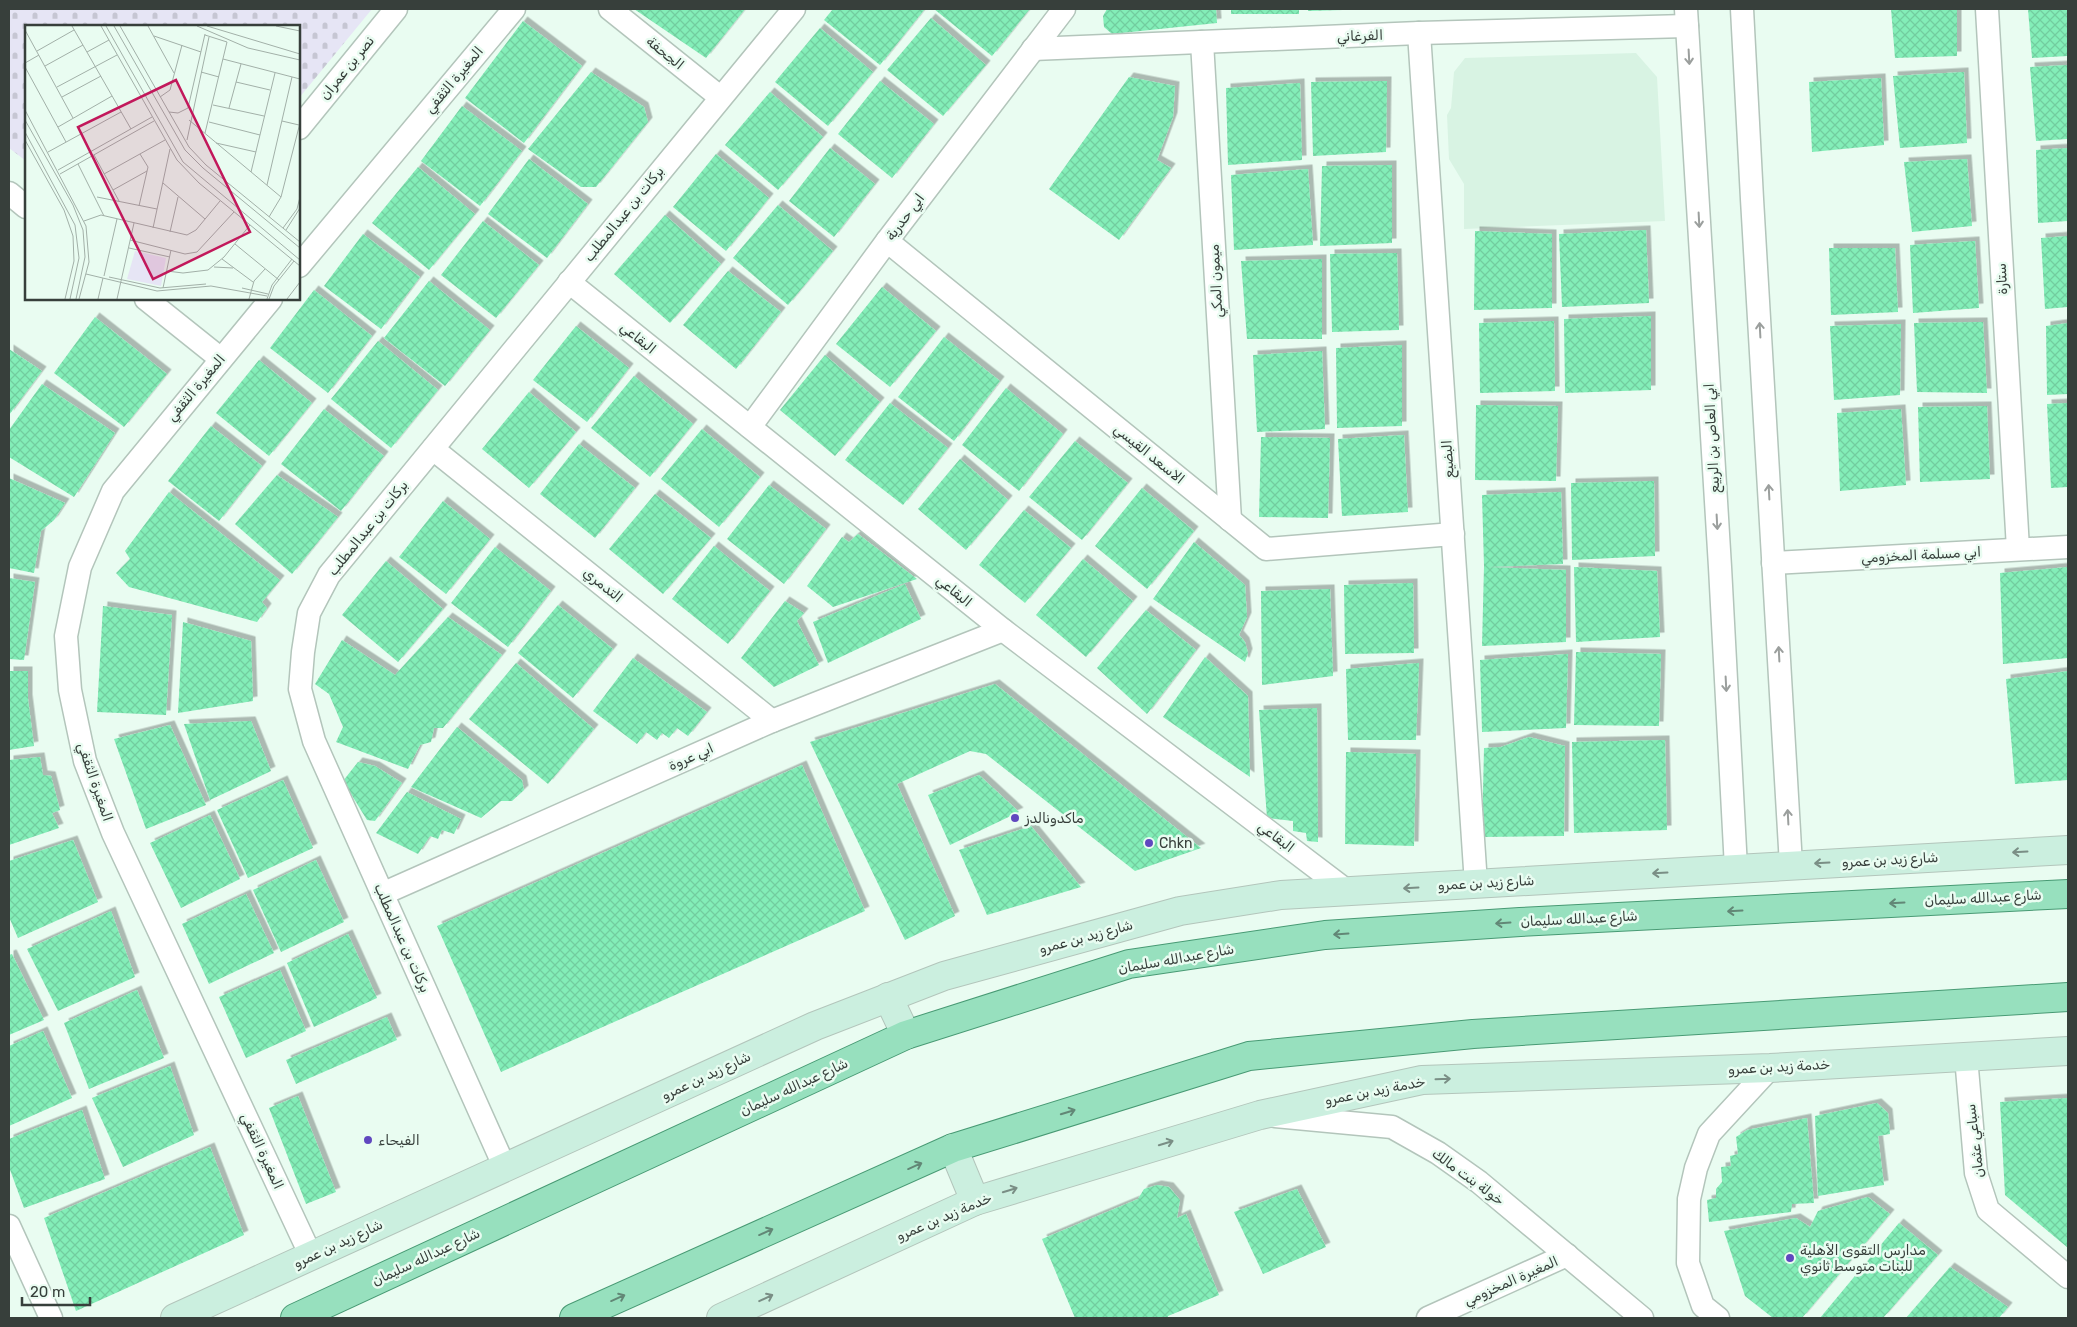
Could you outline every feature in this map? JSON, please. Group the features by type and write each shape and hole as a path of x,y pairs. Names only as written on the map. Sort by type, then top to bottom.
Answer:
{"main road":[{"name":"شارع زيد بن عمرو","path":"175,1318 815,1026 944,976 1180,911 1282,895 2068,850"},
{"name":"شارع عبدالله سليمان","path":"295,1318 906,1035 1129,964 1325,935 1520,922 2068,894"},
{"path":"574,1318 953,1148 1249,1056 1473,1034 2068,997"},
{"path":"888,998 906,1035"},
{"name":"خدمة زيد بن عمرو","path":"721,1318 975,1200 1260,1114 1422,1080 1770,1068 2068,1051"},
{"path":"953,1148 975,1200"}],"street":[{"name":"نصر بن عمران","path":"300,127 396,9"},
{"name":"المغيرة الثقفي","path":"300,265 514,9"},
{"name":"الجحفة","path":"610,9 720,97"},
{"name":"بركات بن عبدالمطلب","path":"506,1168 314,741 300,689 309,613 329,574 794,9"},
{"name":"ابي حدرية","path":"750,427 887,240 1064,9"},
{"path":"1742,9 1791,865"},
{"name":"ستارة","path":"1988,9 2018,549"},
{"name":"الفرغاني","path":"1033,49 1419,33 1687,17"},
{"name":"ابي العاص بن الربيع","path":"1687,17 1736,868"},
{"name":"البضيع","path":"1419,33 1476,884"},
{"name":"ميمون المكي","path":"1202,42 1230,520"},
{"name":"الاسعد القيسي","path":"887,240 1266,549 1453,534"},
{"name":"البقاعي","path":"569,282 1003,630 1347,891"},
{"name":"المغيرة الثقفي","path":"270,300 113,491 80,567 66,636 70,690 85,760 113,834 311,1256"},
{"path":"154,301 220,359"},
{"name":"التدمري","path":"433,448 772,721"},
{"name":"ابي مسلمة المخزومي","path":"1774,563 2068,547"},
{"name":"ابي عروة","path":"382,894 772,721 1003,630"},
{"name":"سباعي عثمان","path":"1966,1057 1976,1174 1988,1210 2068,1277"},
{"path":"1718,1318 1703,1306 1688,1263 1689,1199 1696,1168 1709,1134 1770,1068"},
{"name":"خولة بنت مالك","path":"1260,1114 1392,1127 1438,1153 1479,1182 1642,1318"},
{"path":"9,1226 51,1318"},
{"name":"المغيرة المخزومي","path":"1428,1318 1567,1256"}],"shaded area":[{"path":"1636,53 1657,77 1665,221 1464,229 1464,184 1449,159 1447,115 1451,108 1454,72 1465,58"}],"green space":[{"path":"9,9 372,9 300,97 300,25 25,25 25,160 9,148"}],"building":[{"path":"634,9 745,9 706,58"},
{"path":"833,9 924,10 880,65 824,20"},
{"path":"934,9 1027,9 1029,10 992,56"},
{"path":"1107,9 1216,9 1217,23 1112,34 1104,27 1103,16"},
{"path":"1231,9 1299,9 1299,14 1231,14"},
{"path":"1308,9 1343,9 1343,10 1308,11"},
{"path":"1891,9 1957,9 1957,56 1895,58"},
{"path":"2028,9 2068,9 2068,56 2032,58"},
{"path":"931,18 986,65 943,116 887,70"},
{"path":"523,21 582,66 524,143 465,98"},
{"path":"820,28 873,72 828,126 775,82"},
{"path":"2068,65 2068,139 2036,141 2030,67"},
{"path":"591,72 644,107 648,122 596,187 581,187 528,149"},
{"path":"1964,72 1967,143 1900,148 1893,76"},
{"path":"1129,77 1175,86 1173,117 1157,160 1171,168 1119,240 1049,189"},
{"path":"1881,78 1884,145 1812,152 1809,82"},
{"path":"880,81 934,124 892,178 838,134"},
{"path":"1387,81 1386,152 1313,156 1311,82"},
{"path":"1300,83 1302,160 1228,165 1226,88"},
{"path":"770,92 823,137 778,190 725,145"},
{"path":"462,106 522,151 480,206 421,161"},
{"path":"830,148 875,184 834,237 789,201"},
{"path":"2068,148 2068,221 2038,223 2036,150"},
{"path":"716,154 769,198 726,251 673,207"},
{"path":"529,159 588,204 547,258 488,214"},
{"path":"1967,159 1972,226 1912,232 1904,162"},
{"path":"1392,165 1392,243 1320,246 1322,166"},
{"path":"418,167 475,214 429,270 372,223"},
{"path":"1308,169 1313,245 1234,250 1231,175"},
{"path":"778,205 833,251 788,305 733,258"},
{"path":"665,215 721,264 670,323 614,274"},
{"path":"483,221 539,265 496,318 441,275"},
{"path":"1646,230 1649,303 1562,307 1559,234"},
{"path":"1475,231 1552,234 1552,308 1474,310"},
{"path":"363,234 420,277 381,329 324,286"},
{"path":"2068,236 2068,307 2045,309 2041,238"},
{"path":"1975,241 1979,308 1913,313 1910,245"},
{"path":"1829,248 1895,248 1898,312 1831,315"},
{"path":"1397,253 1399,330 1332,332 1330,254"},
{"path":"1322,259 1322,339 1247,339 1241,261"},
{"path":"728,271 781,312 736,369 683,325"},
{"path":"429,281 490,330 445,386 384,338"},
{"path":"882,287 936,331 890,387 836,344"},
{"path":"314,290 372,336 328,393 270,348"},
{"path":"1651,316 1651,390 1565,393 1564,319"},
{"path":"95,317 167,374 124,427 54,373"},
{"path":"1554,321 1555,391 1480,393 1479,323"},
{"path":"1983,322 1987,393 1917,392 1914,323"},
{"path":"2068,323 2068,394 2047,395 2046,326"},
{"path":"1901,324 1900,395 1834,400 1830,326"},
{"path":"576,326 629,368 587,422 533,380"},
{"path":"944,337 1000,381 954,441 898,397"},
{"path":"378,341 438,390 391,448 331,399"},
{"path":"1402,345 1402,426 1337,428 1336,348"},
{"path":"9,349 42,371 9,415"},
{"path":"1322,351 1325,429 1257,432 1253,355"},
{"path":"825,355 880,402 835,456 780,410"},
{"path":"259,360 312,403 269,456 216,413"},
{"path":"634,376 693,424 650,477 591,428"},
{"path":"42,384 115,433 74,497 9,457 9,430"},
{"path":"1006,388 1063,434 1019,491 962,445"},
{"path":"529,392 576,432 529,488 482,449"},
{"path":"890,403 948,448 903,505 845,460"},
{"path":"2068,403 2068,487 2051,488 2047,404"},
{"path":"1476,405 1558,406 1556,481 1475,480"},
{"path":"1987,406 1990,479 1920,482 1918,407"},
{"path":"324,409 384,456 341,511 281,464"},
{"path":"1901,409 1906,485 1840,491 1837,413"},
{"path":"211,426 262,466 219,521 168,481"},
{"path":"702,429 760,477 719,527 661,479"},
{"path":"1404,435 1408,512 1342,516 1338,439"},
{"path":"1261,437 1330,438 1328,518 1259,517"},
{"path":"1075,441 1128,483 1082,540 1029,497"},
{"path":"579,444 635,488 595,538 540,494"},
{"path":"960,459 1008,500 966,550 918,509"},
{"path":"277,475 338,517 292,574 235,524"},
{"path":"9,478 65,503 54,520 41,531 34,573 9,568"},
{"path":"1654,481 1655,556 1572,560 1571,483"},
{"path":"769,485 826,529 784,584 727,539"},
{"path":"1142,488 1194,531 1147,589 1095,546"},
{"path":"169,492 280,580 262,602 267,608 257,622 129,587 116,573 130,559 125,551"},
{"path":"1561,492 1563,564 1488,567 1566,570 1566,642 1482,646 1484,566 1482,495"},
{"path":"655,494 711,538 663,594 609,549"},
{"path":"443,501 490,539 446,594 399,557"},
{"path":"1024,510 1071,548 1025,603 979,565"},
{"path":"858,534 917,579 833,607 807,586 842,537 849,542"},
{"path":"1194,542 1245,585 1247,617 1239,635 1245,642 1248,653 1245,662 1153,599"},
{"path":"714,546 770,591 728,644 672,599"},
{"path":"495,547 551,591 508,647 451,603"},
{"path":"1083,559 1133,601 1086,657 1036,615"},
{"path":"386,561 443,609 398,662 342,615"},
{"path":"1574,567 1657,571 1660,637 1576,642"},
{"path":"2068,567 2068,658 2003,664 2000,573"},
{"path":"9,578 35,582 24,660 9,659"},
{"path":"1413,583 1414,653 1345,654 1344,585"},
{"path":"905,584 921,619 828,663 813,622"},
{"path":"1330,589 1333,676 1262,685 1261,591"},
{"path":"785,601 804,613 797,621 819,665 774,687 741,658"},
{"path":"558,605 613,649 573,698 518,653"},
{"path":"103,606 172,615 166,715 97,712"},
{"path":"1146,610 1196,650 1147,714 1097,668"},
{"path":"448,617 502,655 443,728 434,728 431,742 420,745 408,769 336,742 343,727 329,694 315,684 342,640 395,675"},
{"path":"183,622 251,641 253,701 178,713"},
{"path":"1576,652 1661,654 1659,726 1574,725"},
{"path":"1568,654 1566,728 1482,732 1480,660"},
{"path":"1205,657 1248,696 1250,777 1163,717"},
{"path":"633,658 707,712 688,736 677,728 669,738 662,733 657,740 646,732 637,744 593,711"},
{"path":"516,663 594,729 548,784 469,719"},
{"path":"1419,663 1416,740 1348,740 1346,669"},
{"path":"9,671 28,671 28,699 34,746 9,750"},
{"path":"2068,671 2068,780 2015,784 2006,679"},
{"path":"995,684 1201,848 1135,871 986,754 970,751 897,784 955,916 905,940 810,742"},
{"path":"1317,708 1318,842 1307,841 1306,833 1293,831 1293,821 1267,818 1259,710"},
{"path":"251,721 271,771 210,800 184,724"},
{"path":"170,725 206,805 146,829 114,739"},
{"path":"457,727 522,780 524,790 512,801 501,801 481,818 411,787"},
{"path":"1529,737 1565,746 1564,836 1482,837 1484,748 1501,747"},
{"path":"1665,740 1667,830 1574,833 1572,742"},
{"path":"1346,752 1416,754 1414,846 1345,844"},
{"path":"40,757 43,775 51,776 60,810 52,813 59,828 9,845 9,760"},
{"path":"358,762 375,766 402,783 375,821 367,820 343,781"},
{"path":"802,765 865,911 501,1072 437,926"},
{"path":"979,775 1019,812 950,845 928,795"},
{"path":"283,780 313,848 248,878 217,810"},
{"path":"407,792 461,819 454,834 442,830 438,839 430,836 418,854 376,833"},
{"path":"210,815 240,879 181,908 150,843"},
{"path":"1031,826 1081,887 987,915 959,850"},
{"path":"73,840 98,902 18,938 9,917 9,861"},
{"path":"316,860 344,922 281,952 253,890"},
{"path":"246,894 274,953 209,984 182,924"},
{"path":"111,911 135,977 58,1011 27,949"},
{"path":"348,934 377,998 314,1027 287,963"},
{"path":"12,954 44,1020 9,1035 9,955"},
{"path":"280,970 306,1031 246,1058 219,997"},
{"path":"137,990 164,1058 89,1089 64,1023"},
{"path":"387,1017 397,1040 296,1084 286,1060"},
{"path":"43,1031 72,1098 9,1126 9,1046"},
{"path":"170,1066 194,1135 123,1167 92,1098"},
{"path":"298,1096 336,1192 306,1204 269,1108"},
{"path":"2068,1098 2068,1248 2005,1195 2000,1102"},
{"path":"1877,1103 1888,1113 1890,1134 1878,1136 1884,1185 1818,1196 1815,1116"},
{"path":"82,1110 105,1179 24,1208 9,1167 9,1139"},
{"path":"1807,1118 1814,1203 1792,1204 1791,1212 1709,1222 1707,1200 1716,1198 1716,1189 1722,1182 1721,1167 1731,1166 1730,1156 1738,1154 1736,1137 1747,1130"},
{"path":"210,1147 244,1235 76,1311 44,1218"},
{"path":"1157,1185 1169,1187 1180,1200 1177,1218 1186,1214 1219,1295 1168,1316 1168,1318 1075,1318 1042,1239 1138,1199 1144,1189"},
{"path":"1297,1189 1326,1247 1263,1274 1234,1212"},
{"path":"1868,1197 1890,1214 1802,1318 1773,1318 1745,1296 1724,1231 1796,1218 1810,1227 1818,1211"},
{"path":"1899,1223 1938,1255 1883,1318 1820,1318"},
{"path":"1950,1267 2008,1307 1999,1318 1906,1318"}],"place":[{"name":"ماكدونالدز","path":"1015,818"},
{"name":"Chkn","path":"1149,843"},
{"name":"الفيحاء","path":"368,1140"},
{"name":"مدارس التقوى الأهلية للبنات متوسط ثانوي","path":"1790,1258"}]}
